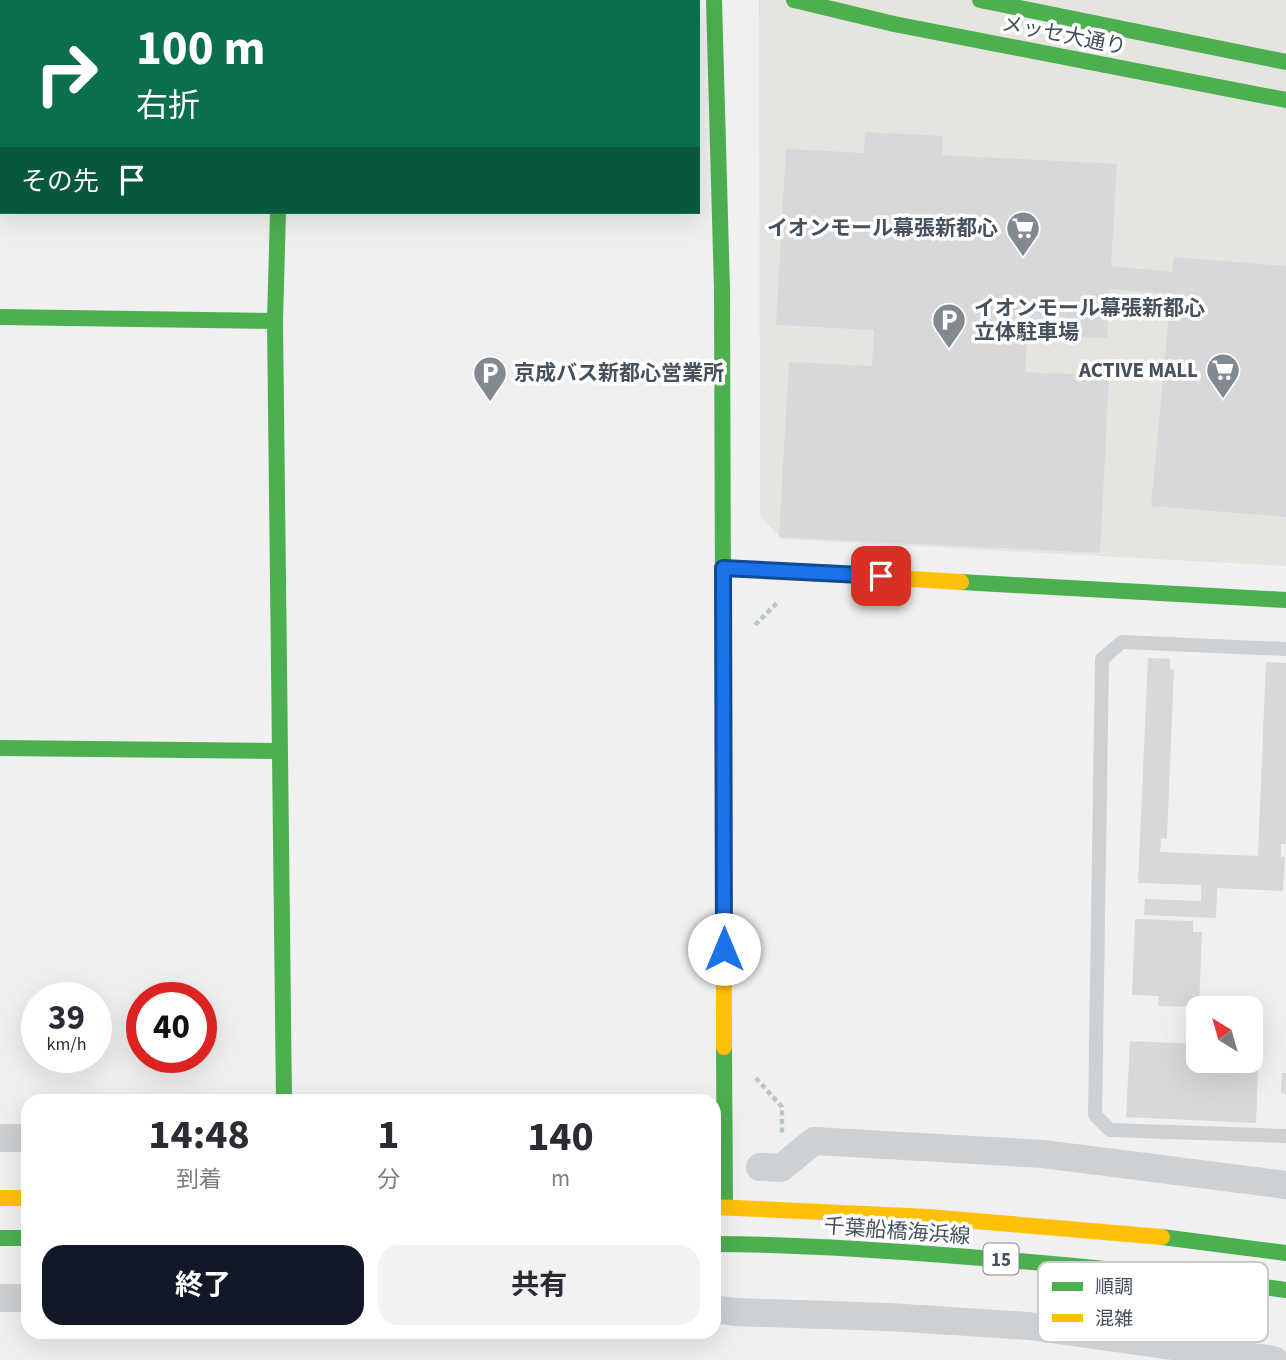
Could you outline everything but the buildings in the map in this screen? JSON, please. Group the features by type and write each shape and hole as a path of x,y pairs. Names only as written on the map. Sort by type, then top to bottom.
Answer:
{"street":[{"path":"714,0 722,290 721,1094"},
{"name":"メッセ大通り","path":"794,0 894,24 1286,100"},
{"name":"メッセ大通り","path":"980,0 1286,62"},
{"path":"278,214 275,321 284,1094"},
{"path":"0,317 275,321"},
{"path":"723,568 1286,600"},
{"path":"0,748 280,751"},
{"path":"0,1138 21,1138"},
{"path":"770,1168 814,1141 1043,1154 1286,1185"},
{"path":"0,1198 21,1198"},
{"name":"千葉船橋海浜線","path":"721,1207 877,1212 1029,1224 1286,1253"},
{"path":"0,1238 21,1238"},
{"name":"千葉船橋海浜線","path":"721,1244 877,1249 1038,1263"},
{"name":"千葉船橋海浜線","path":"1268,1287 1286,1290"},
{"path":"0,1298 21,1298"},
{"path":"721,1310 889,1317 1038,1327"},
{"path":"1144,1342 1274,1360"}],"lane":[{"path":"1286,649 1122,642 1102,659 1095,1115 1110,1130 1286,1136"}],"path":[{"path":"749,632 780,601"},
{"path":"753,1075 782,1107 770,1168"}],"shaded area":[{"name":"イオンモール幕張新都心","path":"759,0 1286,0 1286,566 782,539 760,516"}],"traffic: fast":[{"path":"714,0 722,290 723,607"},
{"path":"794,0 894,24 1286,100"},
{"path":"980,0 1286,62"},
{"path":"278,214 275,321 284,1094"},
{"path":"0,317 275,321"},
{"path":"961,582 1286,600"},
{"path":"0,748 280,751"},
{"path":"724,1047 725,1207"},
{"path":"1162,1237 1286,1253"},
{"path":"0,1238 21,1238"},
{"path":"721,1244 842,1248 1038,1263"},
{"path":"1268,1288 1286,1290"}],"traffic: slow":[{"path":"723,568 961,582"},
{"path":"723,607 724,1047"},
{"path":"0,1198 21,1198"},
{"path":"721,1207 929,1217 1162,1237"}],"place":[{"name":"イオンモール幕張新都心","path":"1023,258"},
{"name":"イオンモール幕張新都心 立体駐車場","path":"949,350"},
{"name":"ACTIVE MALL","path":"1223,400"},
{"name":"京成バス新都心営業所","path":"490,403"}],"route":[{"path":"724,949 723,568 881,576"}]}
